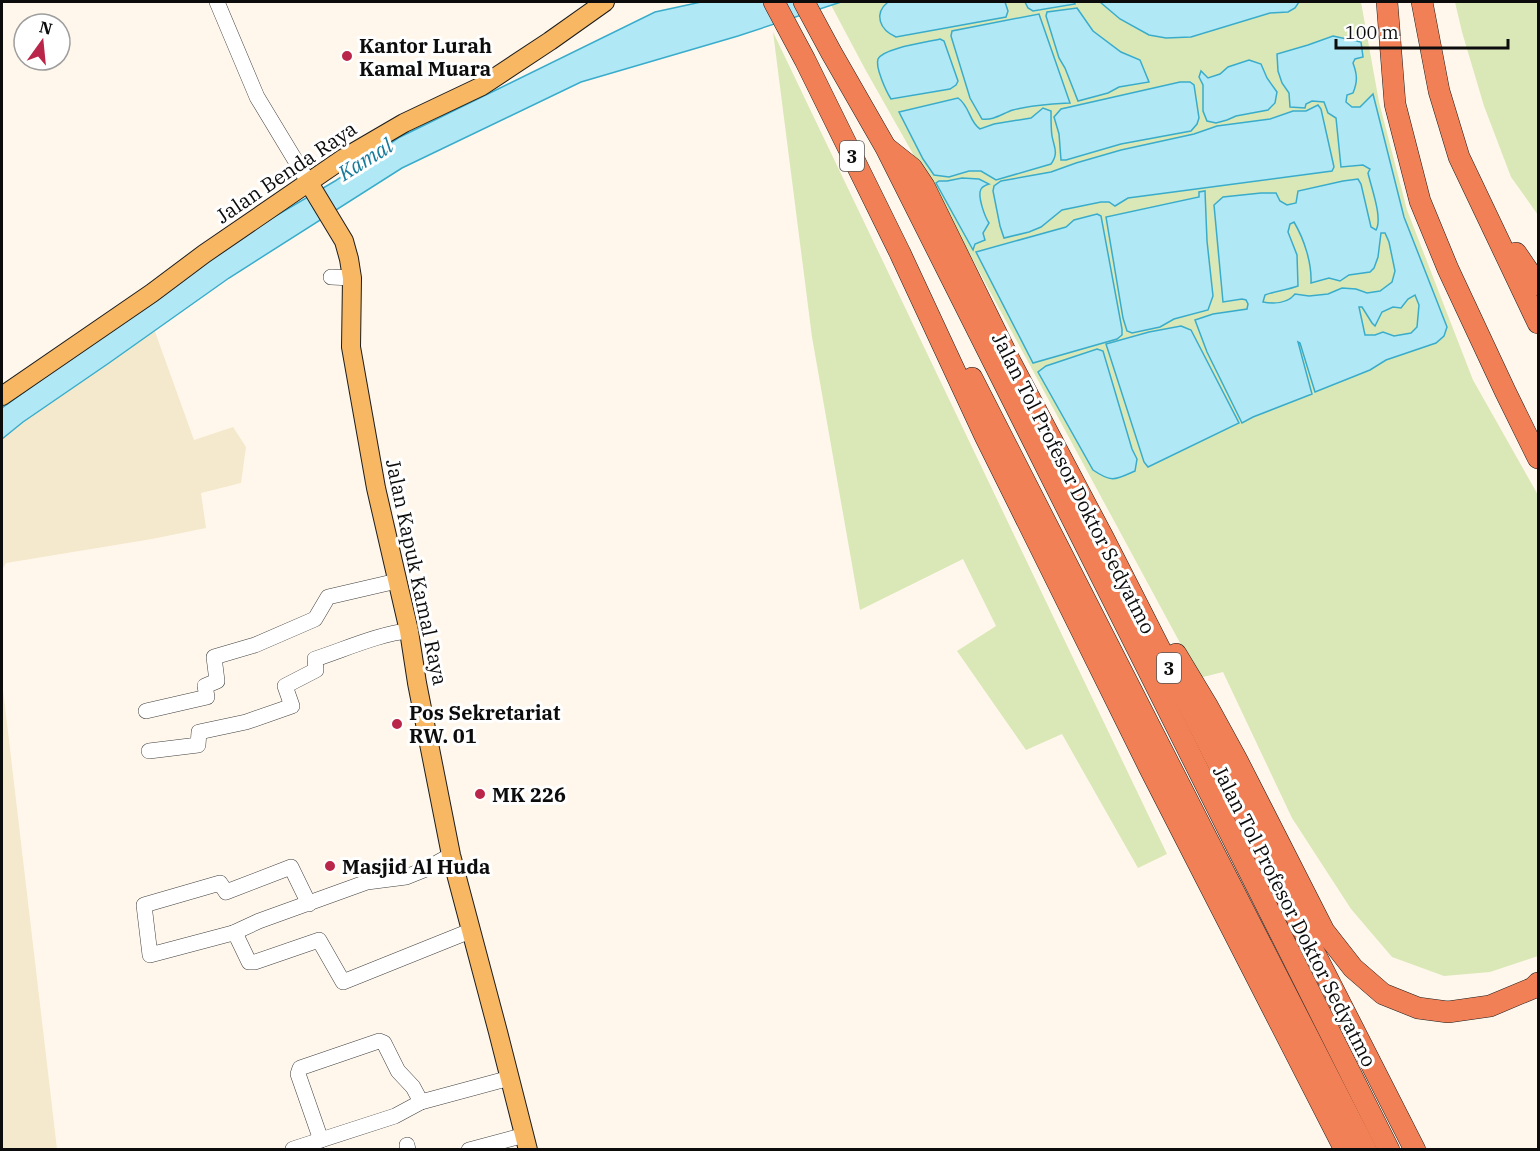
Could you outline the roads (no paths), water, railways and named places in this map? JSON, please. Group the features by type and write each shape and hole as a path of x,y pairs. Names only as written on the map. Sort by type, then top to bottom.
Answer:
{"highway":[{"name":"3","path":"774,2 900,253 985,436 1149,767 1345,1149"},
{"name":"Jalan Tol Profesor Doktor Sedyatmo","path":"804,2 886,148 1389,1149"},
{"path":"1387,2 1395,104 1420,201 1453,279 1539,458"},
{"path":"1422,2 1439,92 1460,157 1539,323"},
{"name":"Jalan Tol Profesor Doktor Sedyatmo","path":"886,148 912,168 924,186 1011,363 1415,1149"},
{"path":"1473,187 1498,228 1539,285"},
{"name":"3","path":"900,253 995,421 1366,1149"},
{"path":"1104,540 1208,707 1324,931 1353,968 1383,993 1418,1008 1448,1012 1490,1006 1533,988 1539,983"}],"main road":[{"name":"Jalan Benda Raya","path":"2,396 152,293 204,254 311,188 344,158 404,123 482,86 604,2"},
{"name":"Jalan Kapuk Kamal Raya","path":"311,188 344,241 352,278 351,348 376,488 409,631 451,855 526,1142"}],"street":[{"path":"216,2 257,98 311,188"},
{"path":"330,277 352,278"},
{"path":"146,711 207,697 205,686 217,681 214,657 255,645 315,619 328,597 397,581"},
{"path":"149,751 198,745 199,732 246,723 292,706 285,686 316,670 315,659 364,642 409,631"},
{"path":"309,904 291,867 226,892 220,883 144,905 150,955 233,933 259,921 309,904 367,882 406,877 451,855"},
{"path":"233,933 249,962 319,940 343,982 470,931"},
{"path":"321,1140 298,1074 300,1068 382,1041 398,1071 421,1102"},
{"path":"293,1149 395,1116 421,1102 510,1078"},
{"path":"469,1149 526,1142"}],"water":[{"path":"701,2 841,2 738,36 581,82 402,168 229,278 2,439 2,408 240,237 335,181 400,137 655,12"},
{"path":"888,2 1005,2 1008,11 1006,17 896,37 882,26 880,21 883,7"},
{"path":"1025,2 1074,2 1075,4 1033,11"},
{"path":"1100,2 1299,2 1288,12 1270,13 1191,37 1166,38 1149,35 1120,19"},
{"path":"1077,8 1093,31 1121,52 1140,60 1149,82 1119,87 1108,93 1078,101 1059,58 1046,16 1047,12"},
{"path":"1039,14 1070,103 1027,107 994,118 982,119 970,98 951,36 952,31"},
{"path":"1333,36 1361,42 1363,57 1355,59 1353,63 1356,85 1353,93 1347,95 1346,102 1352,107 1360,107 1373,94 1404,217 1447,327 1444,336 1436,343 1386,360 1370,370 1315,392 1298,342 1312,394 1242,423 1207,352 1195,320 1213,314 1247,309 1248,304 1242,299 1223,302 1214,205 1223,197 1276,193 1280,201 1287,205 1296,203 1298,191 1358,179 1371,227 1376,230 1378,225 1377,210 1368,173 1370,169 1363,165 1341,167 1336,118 1328,113 1324,102 1312,101 1306,104 1305,108 1290,107 1289,93 1278,71 1277,54","holes":["1294,222 1307,251 1311,283 1329,278 1340,281 1349,275 1370,272 1378,257 1381,233 1385,233 1389,242 1395,271 1392,282 1380,291 1367,293 1342,288 1328,294 1309,296 1295,294 1288,300 1263,302 1265,295 1298,286 1297,255 1288,232 1290,224","1415,295 1419,305 1417,327 1411,333 1394,336 1383,332 1365,335 1359,307 1362,307 1375,326 1382,312 1393,307 1401,308 1408,299"]},
{"path":"940,39 944,41 958,81 956,85 950,89 891,99 879,73 878,59 897,49"},
{"path":"1249,60 1261,64 1277,92 1275,103 1268,110 1236,116 1216,123 1207,121 1203,111 1203,85 1199,77 1201,71 1208,78 1220,74 1228,67"},
{"path":"1180,82 1190,82 1194,85 1199,118 1191,131 1121,144 1061,160 1059,134 1054,117 1061,109"},
{"path":"958,98 980,129 994,124 1031,118 1043,108 1051,111 1055,153 1051,164 996,180 981,171 969,171 949,177 934,175 923,159 899,112"},
{"path":"1318,105 1321,109 1334,167 1332,171 1128,198 1115,206 1109,202 1101,202 1062,210 1041,227 1004,238 993,191 994,186 1001,181 1051,172 1121,150 1194,134 1217,126 1270,119 1293,111 1306,111"},
{"path":"962,178 979,179 989,184 980,192 982,206 989,223 983,233 985,240 975,244 973,250 936,183"},
{"path":"1205,191 1207,241 1213,296 1208,310 1174,319 1160,327 1132,333 1127,331 1106,217 1199,197 1199,192"},
{"path":"1097,214 1101,216 1122,335 1117,339 1033,363 976,252 1066,227 1074,220"},
{"path":"1181,326 1191,330 1239,423 1148,467 1144,462 1106,344"},
{"path":"1097,349 1103,351 1137,459 1135,471 1114,479 1093,470 1038,372 1046,366"}],"place":[{"name":"Kantor Lurah Kamal Muara","path":"347,56"},
{"name":"Pos Sekretariat RW. 01","path":"397,724"},
{"name":"MK 226","path":"480,794"},
{"name":"Masjid Al Huda","path":"330,866"}],"water label":[{"name":"Kamal","path":"365,159"}]}
